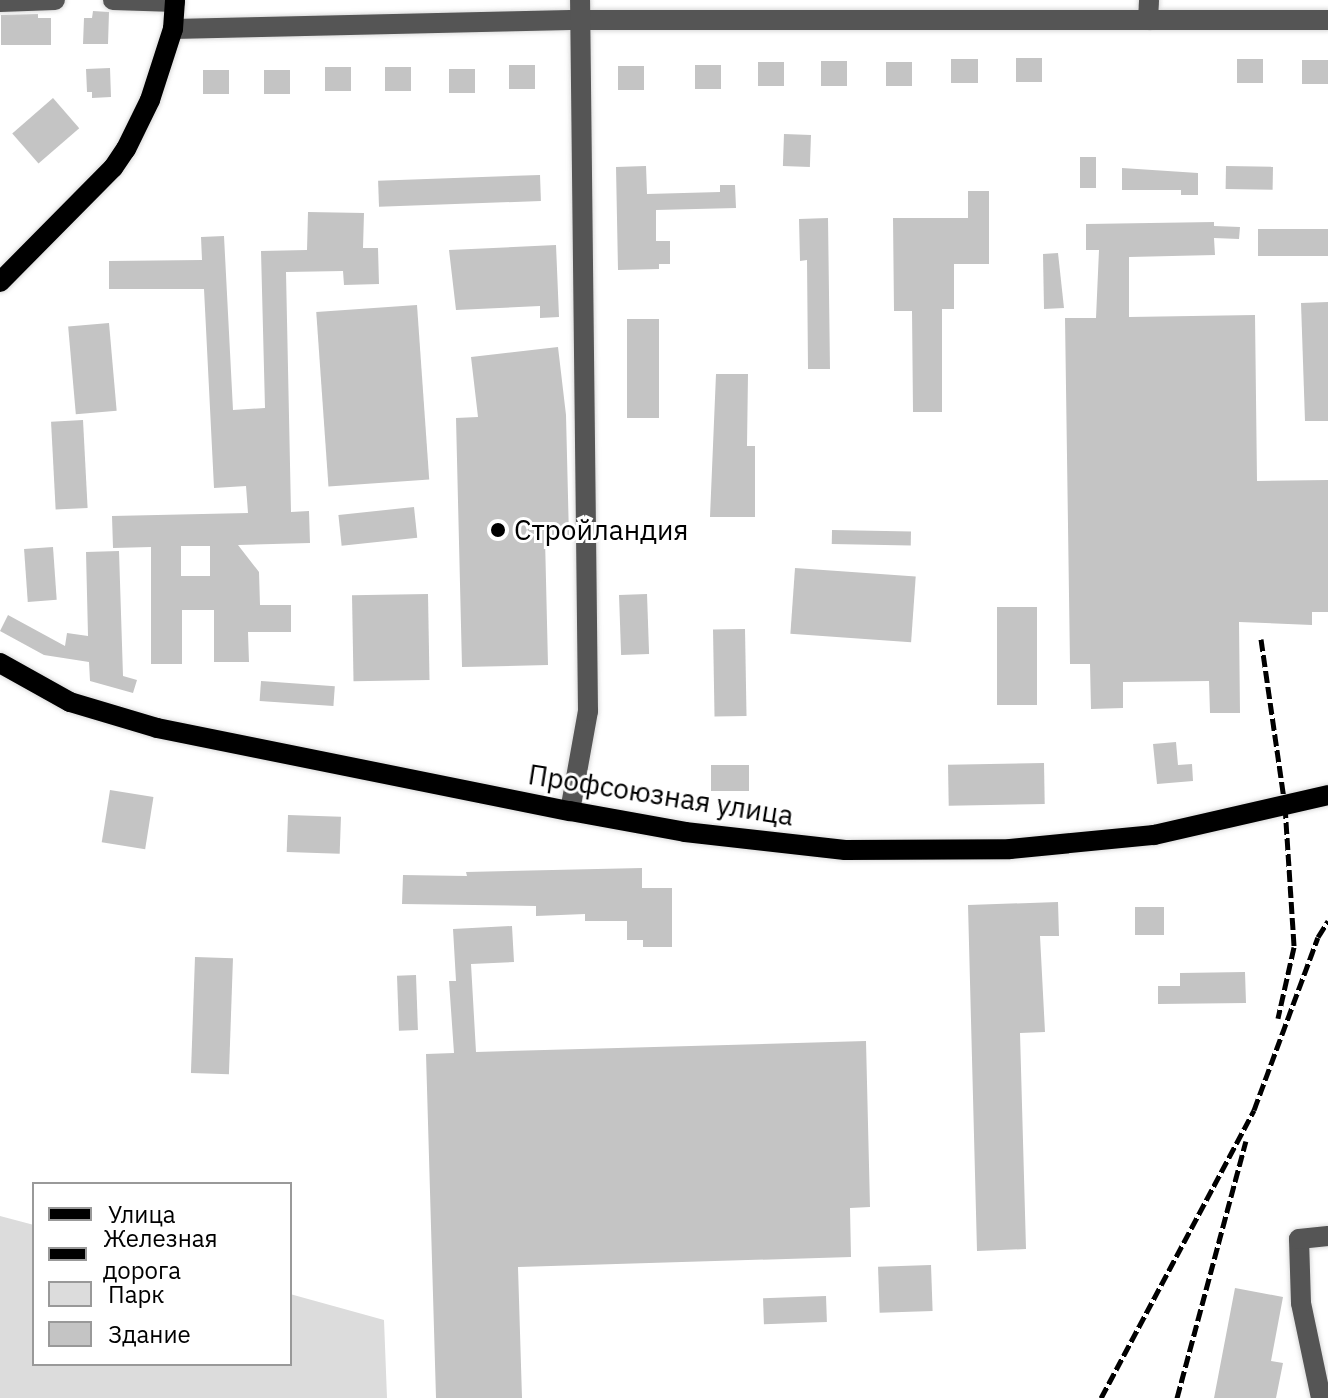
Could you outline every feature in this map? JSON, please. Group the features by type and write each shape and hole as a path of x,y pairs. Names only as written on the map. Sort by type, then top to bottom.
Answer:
{"main road":[{"path":"0,282 113,168 126,149 150,100 173,29 175,1"},
{"name":"Профсоюзная улица","path":"0,663 70,702 157,728 699,834 845,850 1010,849 1154,835 1328,795"}],"street":[{"path":"0,2 55,0"},
{"path":"113,0 175,1"},
{"path":"173,29 581,10 1149,10 1328,20"},
{"path":"570,811 588,711 581,10"},
{"path":"1321,1398 1301,1303 1299,1239 1328,1236"}],"green space":[{"path":"0,1216 32,1224 32,1366 292,1366 292,1295 384,1320 387,1398 0,1398"}],"building":[{"path":"93,11 109,12 108,44 83,44 84,18 92,18"},
{"path":"38,14 38,18 51,18 51,45 1,45 1,15"},
{"path":"1016,58 1042,58 1042,82 1016,82"},
{"path":"951,59 978,59 978,83 951,83"},
{"path":"1237,59 1263,59 1263,83 1237,83"},
{"path":"1302,60 1328,60 1328,84 1302,84"},
{"path":"821,61 847,61 847,86 821,86"},
{"path":"758,62 784,62 784,86 758,86"},
{"path":"886,62 912,62 912,86 886,86"},
{"path":"509,65 535,65 535,89 509,89"},
{"path":"695,65 721,65 721,89 695,89"},
{"path":"618,66 644,66 644,90 618,90"},
{"path":"325,67 351,67 351,91 325,91"},
{"path":"385,67 411,67 411,91 385,91"},
{"path":"110,68 111,97 92,98 92,92 87,92 86,69"},
{"path":"449,69 475,69 475,93 449,93"},
{"path":"203,70 229,70 229,94 203,94"},
{"path":"264,70 290,70 290,94 264,94"},
{"path":"53,98 79,128 38,164 12,133"},
{"path":"784,134 811,135 810,167 783,166"},
{"path":"1080,157 1096,157 1096,188 1080,188"},
{"path":"646,166 647,194 720,192 720,185 735,185 736,208 656,210 656,241 670,241 670,264 659,264 659,269 618,270 616,167"},
{"path":"1226,166 1273,167 1273,190 1226,189"},
{"path":"1122,168 1198,173 1198,195 1181,195 1181,190 1122,190"},
{"path":"540,175 541,201 379,207 378,181"},
{"path":"968,191 989,191 989,264 954,264 954,309 942,309 942,412 913,412 912,311 894,311 893,218 968,218"},
{"path":"308,212 364,213 363,248 378,248 379,284 344,285 343,271 286,272 291,512 309,511 310,543 238,545 259,572 260,605 291,605 291,632 248,632 249,662 214,662 214,610 182,610 182,664 151,664 151,547 113,548 112,516 248,513 246,486 214,488 204,289 109,289 109,261 202,260 201,237 224,236 233,410 265,408 261,251 307,250","holes":["181,546 210,546 210,576 181,576"]},
{"path":"828,218 830,369 808,369 807,260 800,261 799,219"},
{"path":"1214,222 1214,226 1240,227 1239,239 1214,238 1215,255 1129,257 1129,317 1255,315 1257,481 1328,480 1328,612 1312,612 1312,625 1239,622 1240,713 1210,713 1209,681 1123,682 1123,708 1091,709 1090,664 1070,664 1065,318 1096,318 1099,250 1086,250 1086,224"},
{"path":"1258,229 1328,229 1328,256 1258,256"},
{"path":"556,245 559,317 540,318 540,306 456,310 449,250"},
{"path":"1058,253 1064,308 1044,309 1043,254"},
{"path":"1328,302 1328,421 1305,421 1301,303"},
{"path":"417,305 429,480 328,487 316,312"},
{"path":"627,319 659,319 659,418 627,418"},
{"path":"109,323 117,411 76,414 68,327"},
{"path":"558,347 566,415 569,537 545,538 548,665 462,667 456,418 478,417 471,357"},
{"path":"716,374 748,374 747,446 755,446 755,517 710,517"},
{"path":"83,420 88,508 56,510 51,422"},
{"path":"414,507 417,538 342,546 338,515"},
{"path":"832,530 911,531 911,545 832,544"},
{"path":"53,547 57,600 28,602 24,549"},
{"path":"119,551 123,676 137,680 133,693 90,681 89,662 44,655 0,631 8,615 65,646 67,633 88,636 86,552"},
{"path":"795,568 916,576 911,642 790,634"},
{"path":"428,594 430,680 354,681 352,595"},
{"path":"647,594 649,654 621,655 619,595"},
{"path":"997,607 1037,607 1037,705 997,705"},
{"path":"745,629 747,716 715,717 713,630"},
{"path":"261,681 335,686 333,706 260,701"},
{"path":"1176,742 1178,765 1192,764 1193,781 1157,784 1153,744"},
{"path":"1044,763 1045,804 949,806 948,765"},
{"path":"711,765 749,765 749,791 711,791"},
{"path":"110,790 153,797 145,849 102,842"},
{"path":"288,815 341,817 340,854 287,852"},
{"path":"642,868 642,888 672,888 672,947 643,947 643,940 627,940 627,921 585,921 585,914 536,916 536,906 402,904 403,875 467,876 466,872"},
{"path":"1058,902 1059,936 1040,936 1045,1032 1020,1033 1026,1249 977,1251 968,905"},
{"path":"1135,907 1164,907 1164,935 1135,935"},
{"path":"512,926 514,962 471,964 476,1052 866,1041 870,1207 850,1208 851,1257 518,1267 522,1398 436,1398 426,1054 454,1053 449,981 456,981 453,929"},
{"path":"195,957 233,958 229,1074 191,1073"},
{"path":"1245,972 1246,1003 1158,1004 1158,986 1180,986 1180,973"},
{"path":"416,975 418,1030 399,1031 397,976"},
{"path":"931,1265 933,1311 880,1313 878,1267"},
{"path":"1235,1288 1283,1297 1271,1361 1283,1363 1276,1398 1214,1398"},
{"path":"826,1296 827,1322 764,1324 763,1298"}],"railway":[{"path":"1261,639 1285,806 1294,947 1278,1018"},
{"path":"1101,1398 1254,1110 1318,937 1328,921"},
{"path":"1177,1398 1246,1141"}],"place":[{"name":"Стройландия","path":"498,530"}]}
